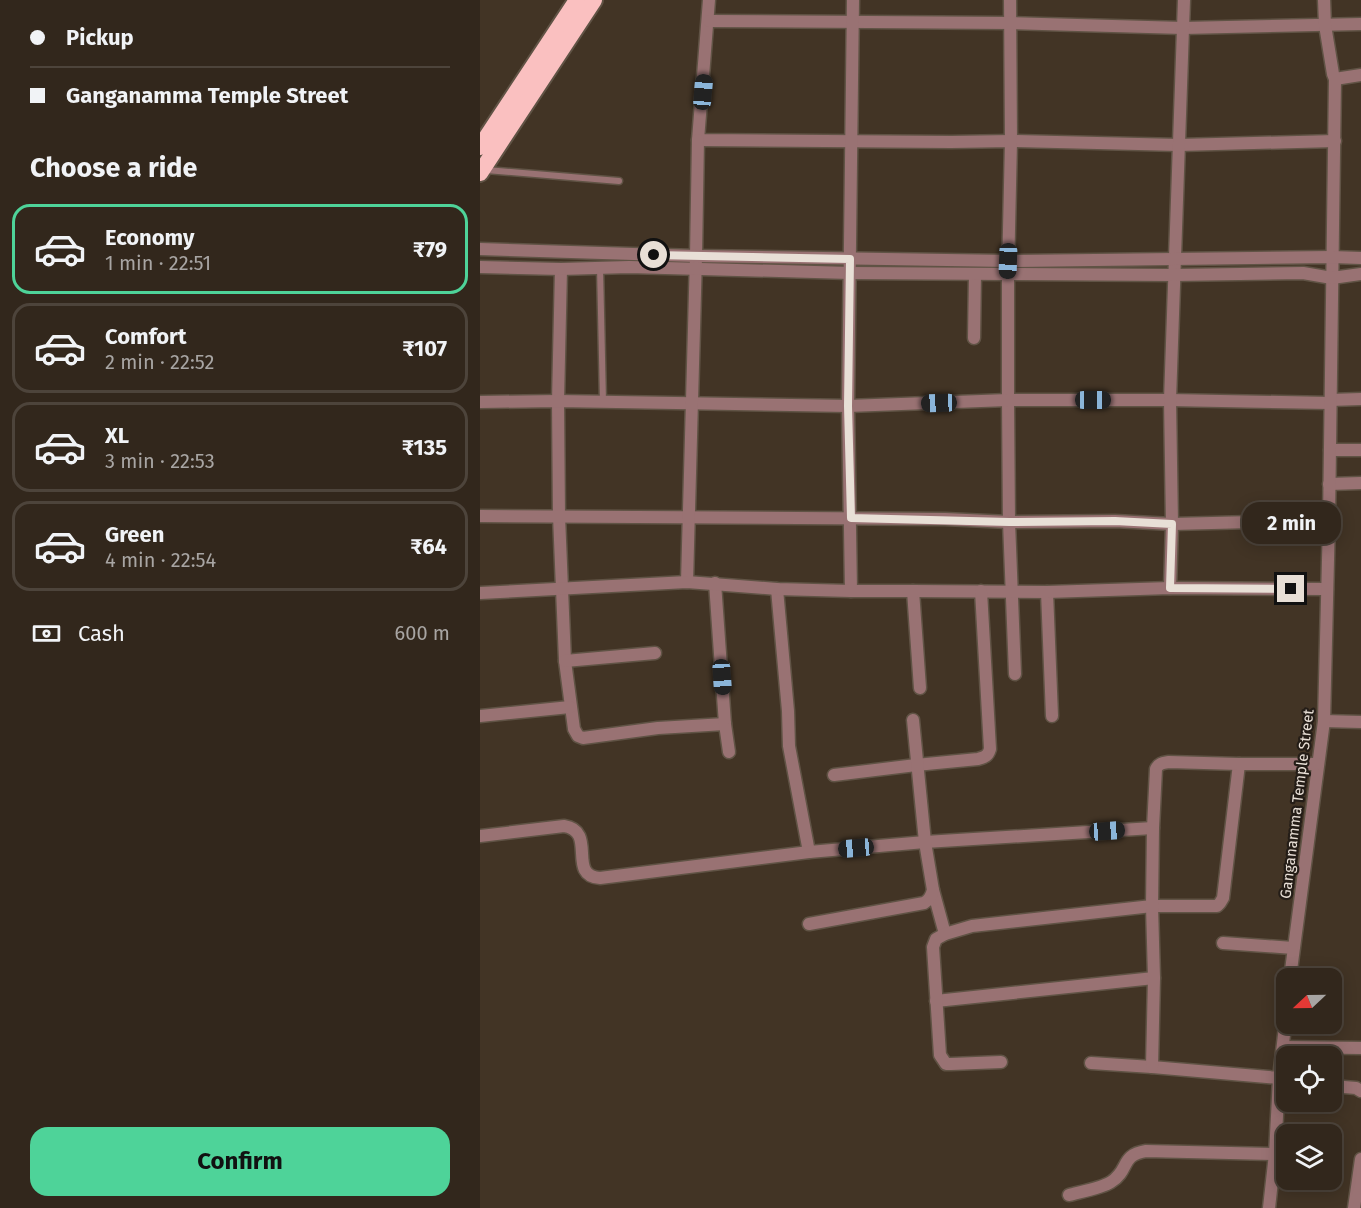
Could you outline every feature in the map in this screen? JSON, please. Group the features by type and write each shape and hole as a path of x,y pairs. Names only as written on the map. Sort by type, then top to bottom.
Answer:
{"highway":[{"path":"480,147 578,0"},
{"path":"481,171 594,0"}],"street":[{"path":"687,582 698,140 710,0"},
{"path":"851,591 848,406 853,0"},
{"path":"1010,0 1008,400 1009,522 1015,674"},
{"path":"1170,588 1172,524 1170,400 1184,0"},
{"name":"Ganganamma Temple Street","path":"1291,968 1324,721 1335,79 1325,25 1324,0"},
{"path":"709,21 1183,28 1361,24"},
{"path":"1335,79 1361,75"},
{"path":"698,140 1011,141 1179,145 1335,141"},
{"path":"480,249 696,256 1008,261 1361,258"},
{"path":"503,250 503,268"},
{"path":"480,267 561,269 629,267 975,274 1304,273 1332,278 1361,274"},
{"path":"561,269 558,401 562,590 570,707 576,734 583,738 658,728 725,724"},
{"path":"974,338 975,274"},
{"path":"480,402 558,401 848,406 1008,400 1330,402 1361,399"},
{"path":"1330,450 1361,450"},
{"path":"1329,484 1361,483"},
{"path":"480,516 851,518 1009,522 1115,521 1172,524 1329,520"},
{"path":"480,593 687,582 777,589 851,591 1047,592 1170,588 1327,589"},
{"path":"715,584 729,752"},
{"path":"777,589 789,746 809,852"},
{"path":"913,591 920,688"},
{"path":"834,775 978,759 989,754 981,591"},
{"path":"1047,592 1052,716"},
{"path":"566,661 656,653"},
{"path":"480,716 570,707"},
{"path":"913,720 925,842 933,890 945,933"},
{"path":"1324,721 1361,722"},
{"path":"1152,1067 1153,828 1158,765 1169,762 1318,764"},
{"path":"1001,1062 946,1064 940,1055 933,947 936,939 945,933 972,926 1152,906 1213,907 1220,903 1223,898 1239,764"},
{"path":"480,836 564,825 571,827 577,831 580,838 584,869 593,878 600,878 809,852 925,842 1153,828"},
{"path":"809,924 924,903 932,896 933,890"},
{"path":"1223,943 1293,948"},
{"path":"936,1001 1154,978"},
{"path":"1342,1048 1361,1048"},
{"path":"1091,1063 1276,1080"},
{"path":"1342,1087 1361,1090"},
{"path":"1269,1208 1280,1112"},
{"path":"1069,1195 1112,1182 1123,1170 1129,1158 1137,1152 1275,1154"},
{"path":"1354,1208 1361,1159"}],"lane":[{"path":"481,171 619,180"},
{"path":"600,268 603,402"}],"route":[{"path":"654,255 850,259 848,406 851,518 1009,522 1115,521 1172,524 1170,588 1291,589"}]}
